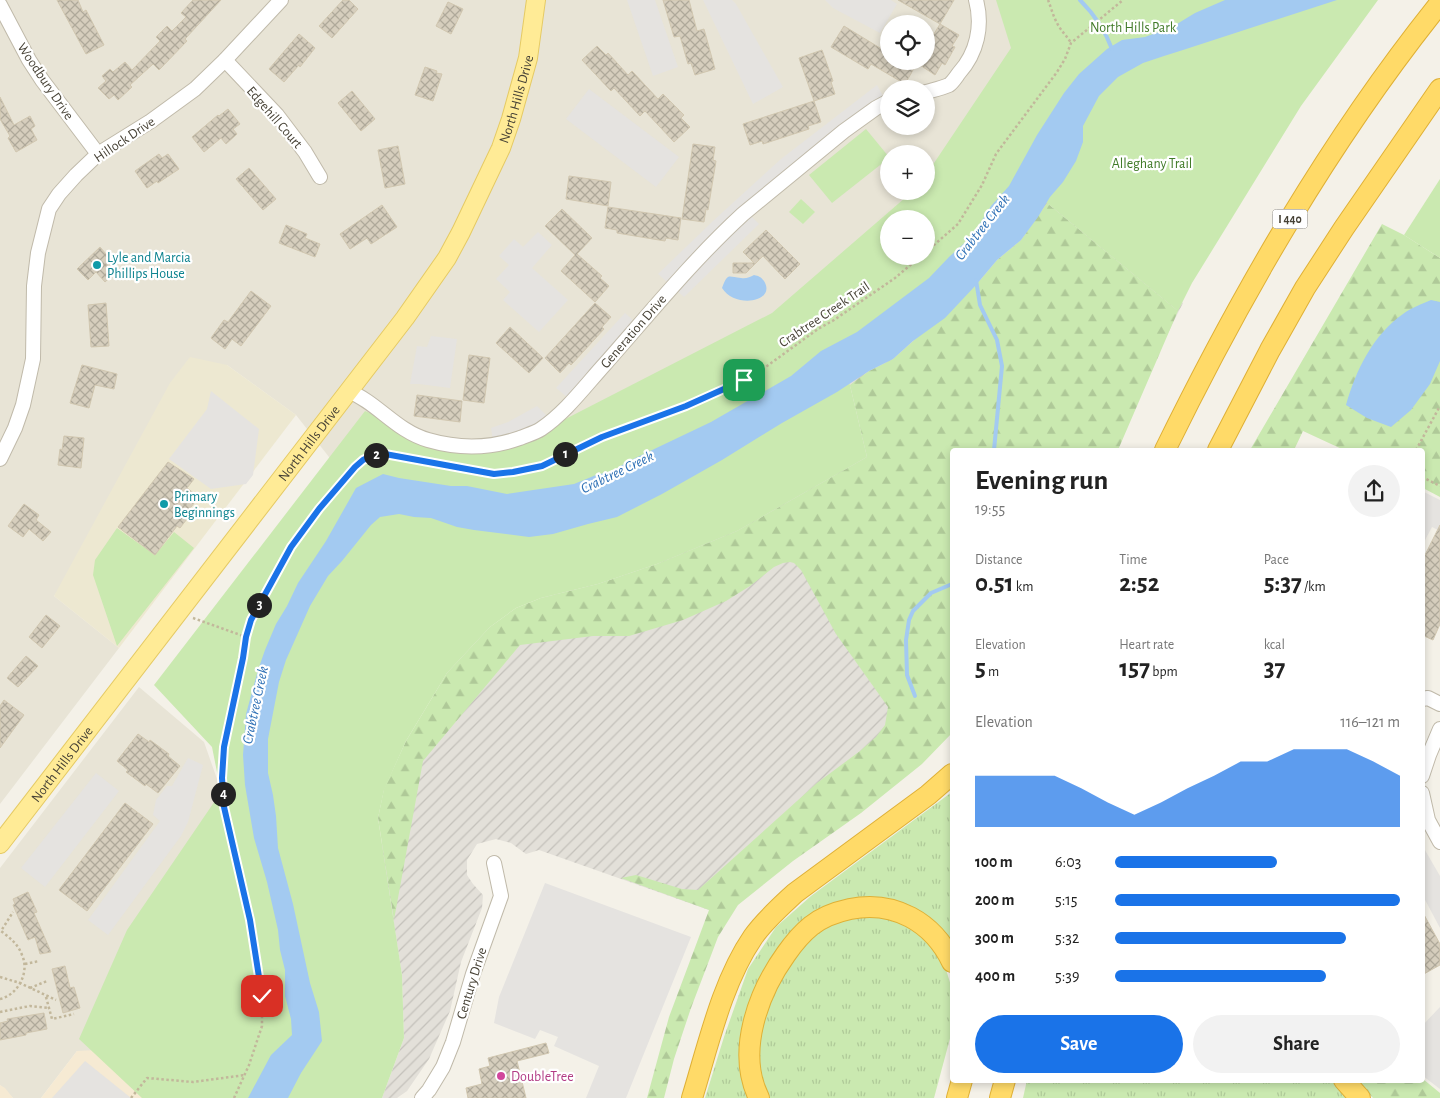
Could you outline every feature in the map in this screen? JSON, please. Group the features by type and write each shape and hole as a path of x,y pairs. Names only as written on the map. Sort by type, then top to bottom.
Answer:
{"highway":[{"name":"I 440","path":"1166,448 1241,303 1327,160 1378,85 1440,4"},
{"path":"1219,448 1305,288 1440,89"},
{"path":"692,1098 728,986 737,965 754,935 777,909 795,893 928,795 950,776"},
{"path":"759,1098 752,1081 750,1057 751,1036 759,1005 778,965 795,942 811,926 828,916 845,910 869,906 888,908 917,920 932,932 950,958"},
{"path":"1000,1098 1004,1083"},
{"path":"1347,1083 1360,1098"}],"main road":[{"name":"North Hills Drive","path":"0,844 405,318 442,266 475,204 501,148 528,58 536,0"}],"street":[{"name":"Hillock Drive","path":"0,459 24,405 33,359 35,278 38,253 49,209 76,175 98,154 162,113 195,89 281,0"},
{"path":"935,89 949,84 962,71 977,41 980,14 976,0"},
{"name":"Woodbury Drive","path":"0,5 37,73 98,154"},
{"name":"Edgehill Court","path":"225,60 277,115 305,152 320,177"},
{"name":"Generation Drive","path":"348,391 358,395 410,433 426,440 459,446 490,446 508,442 540,429 572,400 665,294 729,227 749,208 844,131 880,106"},
{"path":"1425,698 1428,698 1440,704"},
{"path":"1425,767 1440,729"},
{"path":"1425,806 1428,820 1440,842"},
{"name":"Century Drive","path":"422,1098 443,1067 453,1042 473,974 501,896 494,862"}],"path":[{"path":"1048,0 1056,22 1062,32 1068,37 1070,43"},
{"path":"935,244 958,224 982,185 996,154 1065,60 1070,43 1123,0"},
{"name":"Crabtree Creek Trail","path":"234,1098 245,1075 262,1026 262,996 250,920 224,807 222,778 224,747 251,620 291,547 319,509 355,467 373,455 385,454 494,474 542,466 602,437 686,406 744,380 895,278 910,265"},
{"path":"1417,448 1440,406"},
{"path":"1425,478 1440,486"},
{"path":"178,612 246,637"},
{"path":"0,999 7,997 20,983 25,964 22,954 13,940 1,931 13,912"},
{"path":"25,964 39,961"},
{"path":"0,977 20,983 56,1000"},
{"path":"30,988 47,981"},
{"path":"46,996 52,1019 74,1014"},
{"path":"0,1012 30,1006 49,1008"},
{"path":"131,1098 147,1078 193,1082 245,1075"}],"shaded area":[{"path":"0,0 1092,0 973,262 352,519 329,457 296,415 227,365 54,596 119,648 0,804"},
{"path":"627,0 655,0 678,67 653,76"},
{"path":"703,0 732,0 736,4 783,87 753,104"},
{"path":"825,0 891,0 897,4 891,15 880,15 880,33 833,8"},
{"path":"877,85 880,90 880,114 855,131 754,213 752,217 759,224 684,297 658,274 781,159"},
{"path":"589,89 679,157 656,187 566,119"},
{"path":"1027,187 1183,303 1110,448 950,448 950,713 709,910 539,850 526,854 511,843 496,839 477,844 467,860 467,875 483,895 482,908 461,962 450,1011 429,1059 407,1091 397,1098 382,1098 404,1038 402,975 382,848 384,789 447,673 490,627 541,598 598,584 657,564 867,457 845,363"},
{"path":"538,232 552,245 532,268 568,300 539,332 503,300 510,292 496,279 509,265 499,256 514,239 523,247"},
{"path":"625,313 643,329 565,414 494,449 491,428 508,422 537,406 546,415 552,412 567,397 556,388"},
{"path":"431,336 457,339 450,388 410,384 417,346 427,347"},
{"path":"190,357 227,365 296,415 119,648 54,596 170,383"},
{"path":"211,391 259,429 253,475 246,484 211,489 169,459 207,409"},
{"path":"1425,492 1440,500 1440,531 1432,527 1425,540"},
{"path":"139,687 204,742 305,1030 279,1082 77,1051 41,1098 13,1098 0,1085 0,868"},
{"path":"188,758 203,765 188,822 181,836 108,935 88,920 160,821 153,815 156,800 167,786 172,786"},
{"path":"96,773 119,791 45,887 21,868"},
{"path":"1425,850 1440,876 1440,928 1425,900"},
{"path":"545,883 691,937 626,1098 586,1098 599,1066 554,1046 558,1037 540,1030 535,1039 494,1023 499,997"},
{"path":"1440,1007 1440,1089 1425,1078 1425,1023"},
{"path":"96,1050 265,1098 41,1098 77,1051"},
{"path":"85,1061 131,1098 52,1098"},
{"path":"0,1085 5,1088 13,1098 0,1098"}],"green space":[{"path":"996,0 1378,0 1301,106 1192,283 1178,311 1024,184 998,229 845,364 867,457 737,531 657,564 598,584 541,598 516,608 490,627 447,673 406,741 384,790 378,818 402,975 404,1038 382,1098 142,1098 79,1039 127,930 221,792 212,747 154,685 365,411 418,433 455,445 507,449 772,313 880,220 880,265 935,265 935,210 891,210 903,200 935,200 935,162 1011,48"},
{"path":"866,129 880,146 880,165 832,203 809,175"},
{"path":"1440,179 1440,258 1404,235"},
{"path":"801,199 815,212 803,224 789,212"},
{"path":"1047,203 1178,311 1119,448 950,448 950,735 922,764 861,813 793,861 738,905 718,937 691,1008 674,1059 664,1098 647,1098 669,1017 709,910 621,878 636,875 682,889 698,890 817,783 876,737 885,725 888,707 836,634 801,570 794,563 783,563 774,567 750,586 726,601 683,620 629,636 593,636 520,645 423,761 394,920 378,818 384,789 406,741 447,673 490,627 516,608 541,598 598,584 657,564 737,531 867,457 850,385 869,371 893,359 976,285 997,260 1021,240"},
{"path":"1382,224 1404,235 1440,258 1440,497 1425,489 1425,448 1340,448 1303,431 1295,448 1251,448"},
{"path":"117,528 155,555 174,532 194,548 117,646 93,575 95,560"},
{"path":"950,793 950,940 931,918 886,899 843,901 764,974 750,1098 705,1098 748,969 776,927 811,896"},
{"path":"860,915 892,918 917,930 944,963 950,982 950,1038 934,1098 767,1098 756,1051 762,1016 797,951 831,922"},
{"path":"1425,1081 1440,1093 1440,1098 1373,1098 1358,1083 1425,1083"},
{"path":"1026,1083 1336,1083 1350,1098 1023,1098"}],"water":[{"name":"Crabtree Creek","path":"1225,0 1337,0 1143,63 1118,77 1099,96 1083,126 1083,142 1076,161 1021,240 997,260 945,318 913,341 893,359 869,371 722,460 617,517 553,534 529,537 457,527 431,518 399,514 380,517 371,525 328,576 310,606 286,660 279,682 268,739 268,773 276,816 278,848 293,904 310,983 319,1012 322,1041 301,1073 288,1098 248,1098 271,1055 292,1035 291,1019 285,996 285,970 278,930 254,838 245,785 243,755 246,714 258,670 276,624 298,583 326,541 356,488 383,474 451,486 467,486 507,494 574,484 596,475 613,471 627,462 711,422 791,376 821,351 857,332 929,278 972,236 991,206 1009,186 1037,135 1064,93 1079,74 1107,49 1122,40 1145,37 1172,27 1195,13"},
{"path":"754,275 759,276 764,281 766,288 765,294 760,298 744,301 736,299 728,295 722,288 729,277 745,278"},
{"path":"1431,300 1440,302 1440,361 1430,384 1411,410 1391,427 1367,418 1346,405 1355,379 1374,343 1392,323 1406,312"}],"building":[{"path":"57,0 78,0 83,12 86,10 104,45 86,54"},
{"path":"193,0 221,0 185,39 187,41 159,70 153,64 130,85 132,87 118,100 114,95 109,99 98,88 106,81 102,76 110,69 113,72 125,62 132,70 160,41 156,37 167,26 172,31 186,17 181,13"},
{"path":"343,0 349,0 358,9 332,38 319,26"},
{"path":"663,0 689,0 697,31 704,29 715,69 695,75 691,63 688,64 680,36 674,37"},
{"path":"898,0 954,0 940,24 935,21 935,15 924,15"},
{"path":"448,2 463,9 451,34 436,26"},
{"path":"940,24 959,35 952,46 955,47 945,65 942,63 935,75 928,70 935,70 935,32"},
{"path":"844,26 880,48 880,69 871,64 868,69 831,47"},
{"path":"299,34 315,48 300,67 299,65 284,82 269,69"},
{"path":"597,46 606,55 608,53 628,75 632,71 658,99 663,94 684,115 681,118 690,127 674,142 645,111 640,116 614,88 611,91 582,60"},
{"path":"822,50 833,81 831,82 835,94 814,101 799,58"},
{"path":"425,67 442,74 433,101 415,95"},
{"path":"881,70 913,70 907,80 898,80"},
{"path":"352,91 375,119 361,131 338,103"},
{"path":"0,97 14,125 30,116 35,126 31,129 37,140 16,152 8,138 10,136 0,119"},
{"path":"814,101 821,122 808,126 809,129 763,144 762,141 750,145 743,124"},
{"path":"228,109 240,124 233,129 237,134 226,144 221,138 204,152 192,137"},
{"path":"693,144 715,147 713,160 716,161 708,210 706,209 704,222 682,219"},
{"path":"398,146 405,184 385,188 378,150"},
{"path":"159,154 162,158 168,154 179,169 147,188 135,171"},
{"path":"249,168 276,199 263,210 236,179"},
{"path":"569,176 611,182 608,206 566,199"},
{"path":"382,205 397,227 371,244 367,238 350,249 340,234"},
{"path":"608,207 681,218 678,240 666,238 665,241 617,233 617,230 605,228"},
{"path":"562,209 592,238 577,254 602,276 600,278 609,286 595,302 561,271 575,255 545,226"},
{"path":"286,225 307,234 305,238 320,244 315,257 279,243"},
{"path":"766,230 800,264 785,279 763,256 746,273 733,273 733,263 754,263 743,252"},
{"name":"Lyle and Marcia Phillips House","path":"100,247 118,270 105,282 96,272 88,280 77,269"},
{"path":"251,291 271,306 241,346 232,339 225,349 211,338 224,320 228,322"},
{"path":"106,303 109,346 91,347 88,305"},
{"path":"595,303 611,317 602,327 604,329 571,365 569,363 560,373 545,358"},
{"path":"510,327 543,358 529,373 496,343"},
{"path":"469,355 490,358 484,403 463,400"},
{"path":"82,365 117,374 114,389 95,385 89,408 70,403"},
{"path":"417,395 462,401 460,422 414,416"},
{"path":"64,436 84,438 81,468 58,465"},
{"name":"Primary Beginnings","path":"168,462 194,479 187,488 199,497 187,512 190,515 180,528 177,526 155,555 118,527"},
{"path":"24,504 39,515 36,520 51,532 43,541 29,529 23,537 8,526"},
{"path":"1440,525 1440,624 1433,640 1425,636 1425,555"},
{"path":"46,615 60,626 42,648 29,637"},
{"path":"26,656 38,666 18,687 7,678"},
{"path":"4,700 24,715 0,748 0,706"},
{"path":"138,734 169,754 168,756 180,766 158,793 126,772 128,770 117,761"},
{"path":"125,803 153,824 87,911 59,890"},
{"path":"28,892 37,912 34,913 51,952 40,954 35,937 28,940 13,905 15,904 13,899"},
{"path":"1425,916 1440,944 1440,965 1425,973"},
{"path":"65,966 70,988 74,987 80,1008 63,1013 52,969"},
{"path":"44,1013 47,1029 0,1040 0,1023 8,1021 7,1019"},
{"name":"DoubleTree","path":"546,1043 549,1053 517,1061 526,1098 468,1098 466,1088 482,1084 479,1069 490,1066 488,1058"}],"waterway":[{"path":"1080,0 1099,23 1112,49"},
{"path":"976,280 980,305 997,340 1002,366 994,448"},
{"path":"915,696 907,675 906,640 909,620 913,611 931,593 950,585"}],"place":[{"name":"Lyle and Marcia Phillips House","path":"97,265"},
{"name":"Primary Beginnings","path":"164,504"},
{"name":"DoubleTree","path":"501,1076"}],"route":[{"path":"262,996 250,920 224,807 222,778 224,747 251,620 291,547 319,509 355,467 373,455 385,454 494,474 513,472 542,466 602,437 686,406 744,380"}],"park label":[{"name":"North Hills Park","path":"1133,27"},
{"name":"Alleghany Trail","path":"1152,163"}]}
